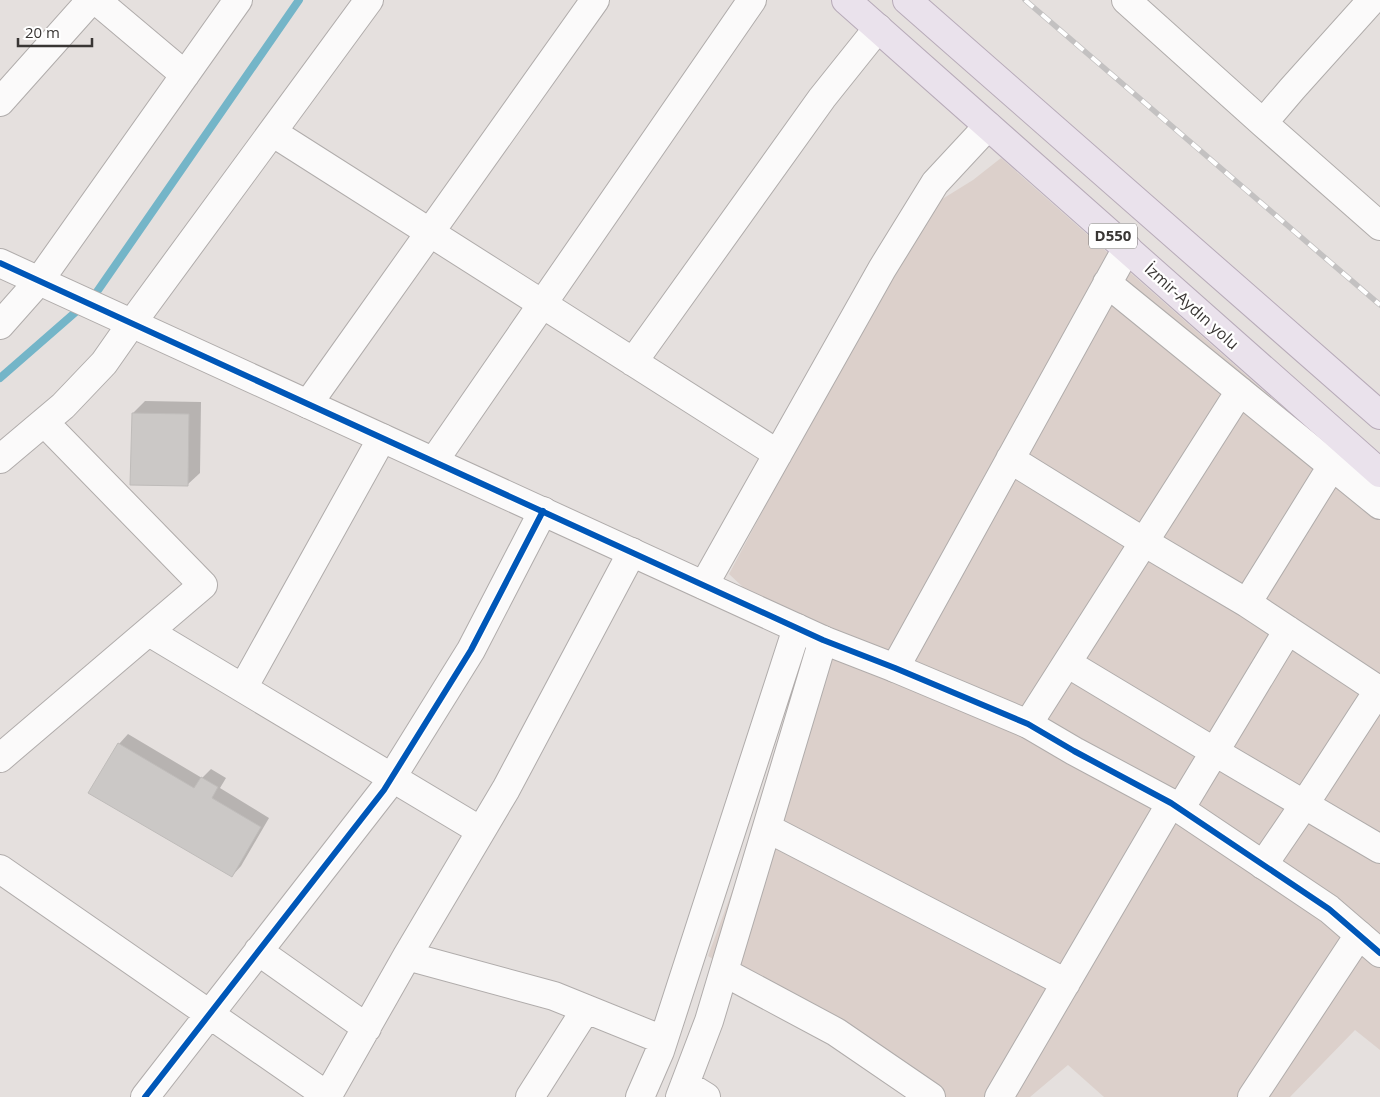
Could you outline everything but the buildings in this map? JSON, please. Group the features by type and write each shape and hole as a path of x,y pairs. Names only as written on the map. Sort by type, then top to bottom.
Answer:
{"highway":[{"name":"İzmir-Aydın yolu","path":"846,0 1380,473"},
{"name":"D550","path":"907,0 1380,415"}],"street":[{"path":"0,102 91,0"},
{"path":"96,0 185,75"},
{"path":"0,325 39,280 238,0"},
{"path":"0,459 63,406 104,363 369,0"},
{"path":"308,404 595,0"},
{"path":"434,461 752,0"},
{"path":"1126,0 1380,226"},
{"path":"1263,123 1372,0"},
{"path":"633,362 822,98 878,28"},
{"path":"704,585 877,278 935,183 988,126"},
{"path":"272,132 778,454"},
{"path":"895,668 1127,248"},
{"path":"0,263 797,628 1028,724 1176,806 1329,909 1380,953"},
{"path":"1107,283 1380,505"},
{"path":"1028,724 1240,391"},
{"path":"0,758 203,585 44,422"},
{"path":"243,688 382,438"},
{"path":"1010,459 1247,603 1380,690 1263,865"},
{"path":"1247,603 1332,466"},
{"path":"145,1097 384,790 471,650 543,511"},
{"path":"0,868 328,1097 407,956 506,789 632,552"},
{"path":"640,1097 663,1040 797,628"},
{"path":"999,1097 1176,806 1215,752 1288,630"},
{"path":"149,632 482,831"},
{"path":"690,1093 709,1021 824,640"},
{"path":"1067,662 1380,849"},
{"path":"767,828 1066,984"},
{"path":"1252,1097 1359,935"},
{"path":"258,951 366,1028"},
{"path":"407,956 554,996 663,1040"},
{"path":"724,972 836,1032 931,1097"},
{"path":"530,1097 586,1009"}],"shaded area":[{"path":"1001,158 1380,494 1380,1050 1355,1030 1290,1097 1104,1097 1068,1065 1030,1097 932,1097 708,956 819,658 729,574 815,413 931,206 973,180"}],"waterway":[{"path":"0,378 94,296 299,0"}],"railway":[{"path":"1025,0 1380,305"}],"cycle path":[{"path":"0,263 823,640 1028,724 1171,803 1329,909 1380,953"},
{"path":"145,1097 384,790 471,650 543,511"}]}
